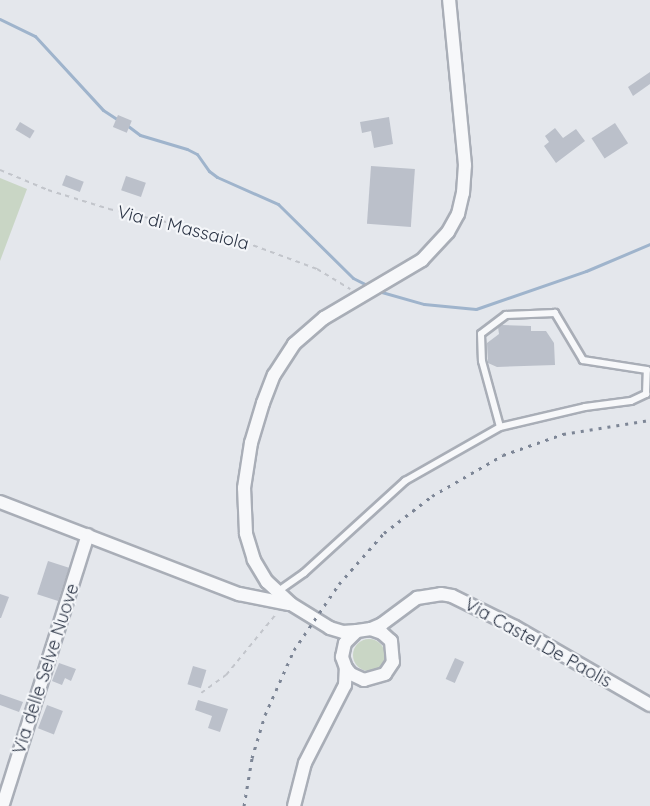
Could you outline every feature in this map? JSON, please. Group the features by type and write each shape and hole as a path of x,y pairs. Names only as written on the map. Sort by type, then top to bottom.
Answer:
{"street":[{"path":"391,641 382,633 371,629 343,632 330,628 288,604 257,566 247,538 244,519 244,488 258,417 274,375 294,344 318,322 412,268 438,245 456,218 464,193 464,157 449,0"},
{"path":"0,502 239,594 288,604"},
{"name":"Via delle Selve Nuove","path":"3,804 88,535"},
{"name":"Via Castel De Paolis","path":"371,629 417,598 441,594 452,596 523,631 650,705"},
{"path":"346,668 357,678 372,680 385,674 393,662 390,624 393,616"},
{"path":"294,806 308,756 345,685 346,668 343,651 330,628"},
{"path":"343,651 350,636 357,631"},
{"path":"339,698 357,678"}],"lane":[{"path":"277,592 312,567 405,482 500,427 585,407 631,401 646,394 647,370 583,360 555,313 506,315 481,334 482,361 500,427"}],"path":[{"name":"Via di Massaiola","path":"0,170 48,190 109,209 228,236 316,269 361,296"},
{"path":"201,693 226,675 288,604"}],"green space":[{"path":"0,178 27,189 0,261"},
{"path":"369,639 380,644 385,655 380,666 369,671 358,666 353,655 358,644"}],"building":[{"path":"650,72 650,84 633,96 628,87"},
{"path":"118,115 132,121 127,133 113,127"},
{"path":"389,117 393,144 374,148 371,131 362,133 360,122"},
{"path":"20,122 35,131 30,138 15,130"},
{"path":"615,123 628,143 605,158 592,138"},
{"path":"555,128 563,138 576,129 585,141 556,163 544,146 549,142 545,136"},
{"path":"371,166 415,169 411,227 367,224"},
{"path":"66,175 84,182 80,192 62,185"},
{"path":"126,176 146,183 141,197 121,190"},
{"path":"502,325 531,326 531,331 546,331 554,343 555,365 497,367 488,363 487,343 499,334 498,327"},
{"path":"48,561 69,568 58,601 37,594"},
{"path":"0,594 9,597 1,618 0,618"},
{"path":"455,658 464,662 455,683 446,679"},
{"path":"59,663 76,669 71,681 65,678 62,685 52,681"},
{"path":"193,666 206,670 201,688 187,684"},
{"path":"0,694 23,702 19,712 0,705"},
{"path":"198,700 228,709 220,732 208,728 212,716 195,710"},
{"path":"47,705 63,711 54,734 38,728"}],"waterway":[{"path":"0,19 35,36 103,110 120,121"},
{"path":"128,126 140,135 197,154 209,171 217,177 278,204 353,278 369,286"},
{"path":"378,291 424,304 476,309 586,271 650,244"}],"railway":[{"path":"244,806 252,758 265,715 294,650 339,584 384,533 432,496 503,455 563,434 650,420"}]}
